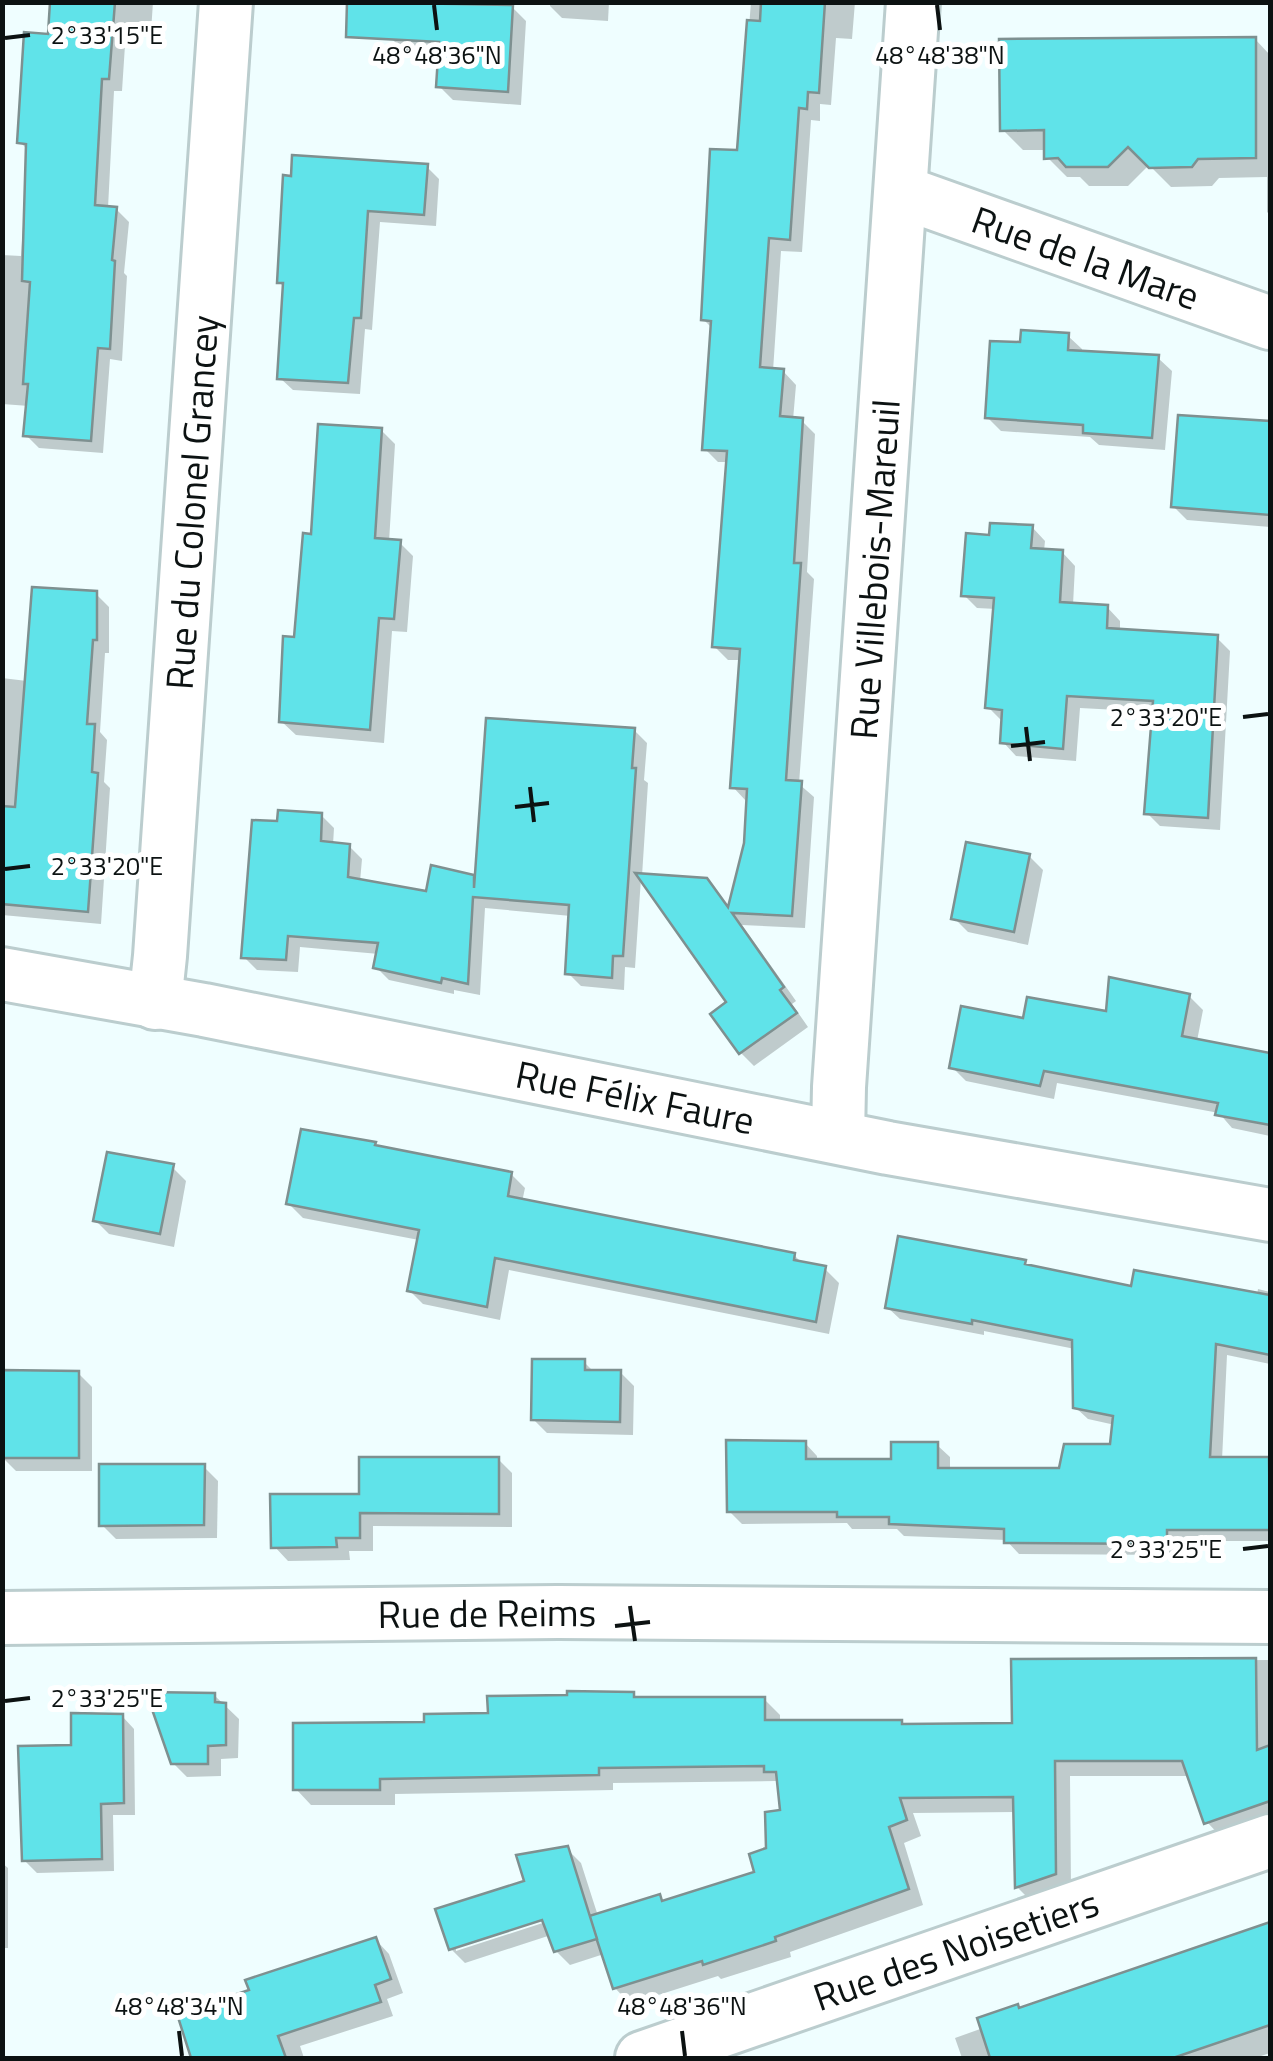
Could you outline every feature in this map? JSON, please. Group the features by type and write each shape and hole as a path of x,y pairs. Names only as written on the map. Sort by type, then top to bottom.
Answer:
{"street":[{"name":"Rue du Colonel Grancey","path":"155,1003 226,2"},
{"name":"Rue Villebois-Mareuil","path":"838,1136 913,2"},
{"name":"Rue de la Mare","path":"902,192 1270,323"},
{"name":"Rue Félix Faure","path":"2,974 242,1018 888,1148 1270,1215"},
{"name":"Rue de Reims","path":"2,1618 558,1612 1270,1618"},
{"name":"Rue des Noisetiers","path":"642,2058 1270,1841"}],"building":[{"path":"50,2 115,2 109,79 102,79 95,205 117,207 112,260 115,261 110,349 98,348 91,441 23,436 30,282 22,281 26,144 17,143 24,32 48,34"},
{"path":"347,2 513,5 508,92 436,87 439,42 346,37"},
{"path":"761,2 825,2 819,93 808,92 807,109 799,108 790,240 769,238 760,367 784,369 780,416 803,418 794,563 801,563 786,780 802,781 792,916 732,913 784,987 780,990 797,1013 739,1054 710,1014 726,1002 635,873 707,878 728,907 744,843 747,789 730,788 740,649 712,647 727,451 702,450 711,321 701,320 710,149 737,150 747,20 760,21"},
{"path":"1256,37 1256,158 1198,159 1192,167 1149,168 1128,147 1108,167 1066,167 1058,158 1044,159 1044,130 1000,131 999,39"},
{"path":"292,155 428,164 424,215 368,211 361,318 354,318 348,383 277,379 283,283 277,283 283,175 291,176"},
{"path":"1021,330 1069,333 1068,350 1159,355 1152,438 1083,433 1083,425 985,418 990,341 1020,342"},
{"path":"1178,415 1270,421 1270,515 1171,507"},
{"path":"318,424 382,428 375,538 401,540 394,619 379,618 370,730 279,722 283,636 294,637 303,533 311,534"},
{"path":"990,523 1033,525 1031,548 1063,550 1060,602 1108,605 1107,628 1218,635 1208,818 1144,814 1153,701 1067,696 1063,749 1000,743 1002,710 985,708 994,598 961,596 966,533 989,535"},
{"path":"32,587 97,591 97,640 93,640 87,724 95,724 92,772 98,773 88,912 2,904 2,806 15,807"},
{"path":"486,718 635,728 632,768 636,768 623,956 613,956 612,978 565,974 569,905 473,897 468,984 442,978 441,983 373,968 378,943 288,936 286,960 241,958 252,820 277,821 278,810 322,813 321,841 350,844 348,877 426,891 431,865 474,875 474,888"},
{"path":"966,842 1030,854 1014,932 951,919"},
{"path":"1109,977 1190,994 1182,1036 1270,1053 1270,1125 1215,1115 1218,1103 1044,1071 1040,1086 949,1068 961,1006 1023,1018 1027,997 1106,1011"},
{"path":"301,1129 512,1172 508,1196 795,1253 794,1260 826,1266 816,1322 495,1258 487,1307 407,1291 419,1230 286,1204"},
{"path":"107,1152 174,1164 160,1234 93,1221"},
{"path":"898,1236 1026,1260 1025,1264 1131,1286 1134,1270 1270,1295 1270,1355 1216,1344 1210,1457 1269,1457 1270,1530 1167,1530 1167,1544 1004,1543 1004,1529 889,1524 889,1517 837,1517 837,1512 727,1512 726,1440 806,1441 806,1459 891,1459 891,1442 938,1442 938,1468 1059,1468 1064,1444 1110,1444 1113,1416 1073,1408 1072,1340 885,1308"},
{"path":"532,1359 585,1359 585,1370 621,1370 620,1422 531,1420"},
{"path":"2,1370 79,1371 79,1458 2,1458"},
{"path":"359,1457 499,1457 499,1514 360,1513 360,1538 336,1538 337,1547 271,1548 270,1494 359,1494"},
{"path":"99,1464 205,1464 204,1525 99,1526"},
{"path":"1256,1658 1257,1750 1270,1745 1270,1801 1204,1824 1182,1761 1055,1761 1056,1874 1015,1888 1013,1797 900,1798 907,1820 889,1827 909,1889 775,1937 776,1941 613,1989 589,1916 660,1894 662,1901 754,1872 749,1854 766,1848 765,1812 780,1810 776,1772 764,1772 764,1766 599,1768 599,1775 380,1779 380,1790 293,1790 293,1723 424,1722 424,1714 488,1713 487,1696 567,1695 567,1691 634,1692 634,1697 765,1697 765,1720 1012,1723 1011,1659"},
{"path":"146,1692 215,1693 215,1702 226,1703 226,1745 208,1746 208,1764 171,1764"},
{"path":"71,1713 123,1714 124,1803 101,1804 102,1859 22,1861 18,1746 71,1745"},
{"path":"568,1846 597,1939 554,1952 542,1920 449,1950 435,1909 524,1881 516,1855"},
{"path":"1270,1922 1270,2025 1173,2058 990,2058 977,2018 1018,2004 1019,2008"},
{"path":"376,1937 391,1979 375,1985 381,2002 278,2036 286,2058 191,2058 177,2014 249,1990 245,1980"}]}
